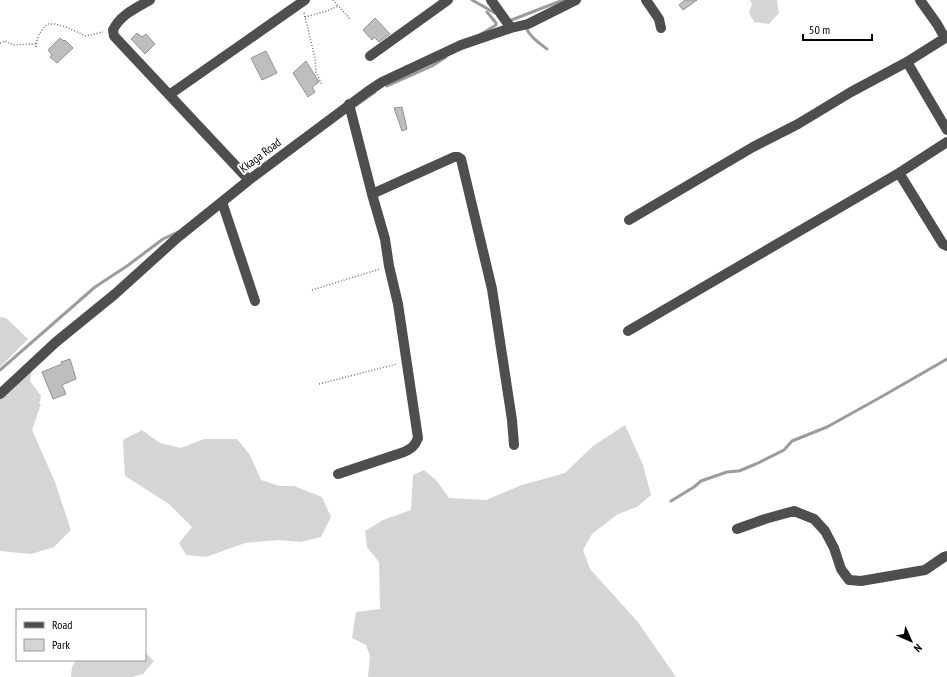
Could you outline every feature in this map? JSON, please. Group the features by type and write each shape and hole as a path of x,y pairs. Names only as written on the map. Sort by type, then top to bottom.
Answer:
{"street":[{"path":"150,0 124,15 113,30 114,36 248,180"},
{"path":"370,56 448,0"},
{"path":"491,0 511,28"},
{"name":"Kkaga Road","path":"0,394 56,342 115,294 177,238 248,180 349,104 382,82 461,45 511,28 528,24 576,0"},
{"path":"646,0 659,19 661,28"},
{"path":"629,220 753,147 798,124 946,38 920,0"},
{"path":"169,95 303,2"},
{"path":"907,62 947,130"},
{"path":"338,474 404,452 416,444 418,438 398,304 389,266 385,239 349,104"},
{"path":"628,330 899,173 947,142"},
{"path":"372,194 454,157 461,159 492,289 512,420 514,445"},
{"path":"899,173 943,244 947,246"},
{"path":"222,202 255,301"},
{"path":"737,529 794,511 814,519 825,531 834,548 841,569 849,580 862,581 925,570 947,556"}],"path":[{"path":"333,0 351,20"},
{"path":"303,2 316,72 322,85"},
{"path":"305,17 327,11 338,6"},
{"path":"0,43 5,41 13,45 37,46 37,38 48,24 66,27 86,36 113,30"},
{"path":"312,290 389,266"},
{"path":"319,384 407,361"}],"green space":[{"path":"750,0 777,0 779,13 769,24 754,22 749,13 752,4"},
{"path":"0,317 6,318 28,339 0,367"},
{"path":"33,363 30,381 41,396 39,404 41,404 32,430 55,482 71,530 54,547 31,554 0,551 0,391"},
{"path":"625,425 643,465 651,495 637,507 618,514 592,534 583,550 590,569 637,621 676,677 368,677 370,656 366,645 352,638 356,612 380,609 379,562 367,547 365,531 383,520 411,510 413,475 424,470 437,481 449,498 486,500 522,485 565,473 593,446"},
{"path":"142,430 160,443 181,448 204,439 237,439 250,455 261,480 280,486 294,486 322,497 331,517 321,537 301,542 279,540 245,543 206,557 186,555 179,543 192,527 169,504 125,476 123,440"},
{"path":"146,653 154,661 143,674 132,677 71,677 72,667 75,661 146,661"}],"building":[{"path":"685,0 697,0 683,10 679,5"},
{"path":"375,18 390,34 379,42 374,37 372,40 363,30"},
{"path":"137,33 142,37 146,34 155,44 145,54 131,39"},
{"path":"60,38 64,41 65,40 73,48 57,63 50,57 52,55 48,50"},
{"path":"266,51 277,73 262,80 251,58"},
{"path":"306,61 319,82 312,87 315,92 308,97 293,73"},
{"path":"402,107 407,129 402,131 394,108"},
{"path":"70,359 76,379 62,385 66,394 53,399 42,372"}],"waterway":[{"path":"472,0 495,13"},
{"path":"509,21 563,0"},
{"path":"481,34 496,25 487,12"},
{"path":"526,27 532,36 547,49"},
{"path":"387,86 432,66 446,57"},
{"path":"355,106 375,92"},
{"path":"0,370 95,287 127,266 163,239 178,232"},
{"path":"671,501 701,481 727,472 739,471 784,450 792,441 827,427 947,359"}]}
